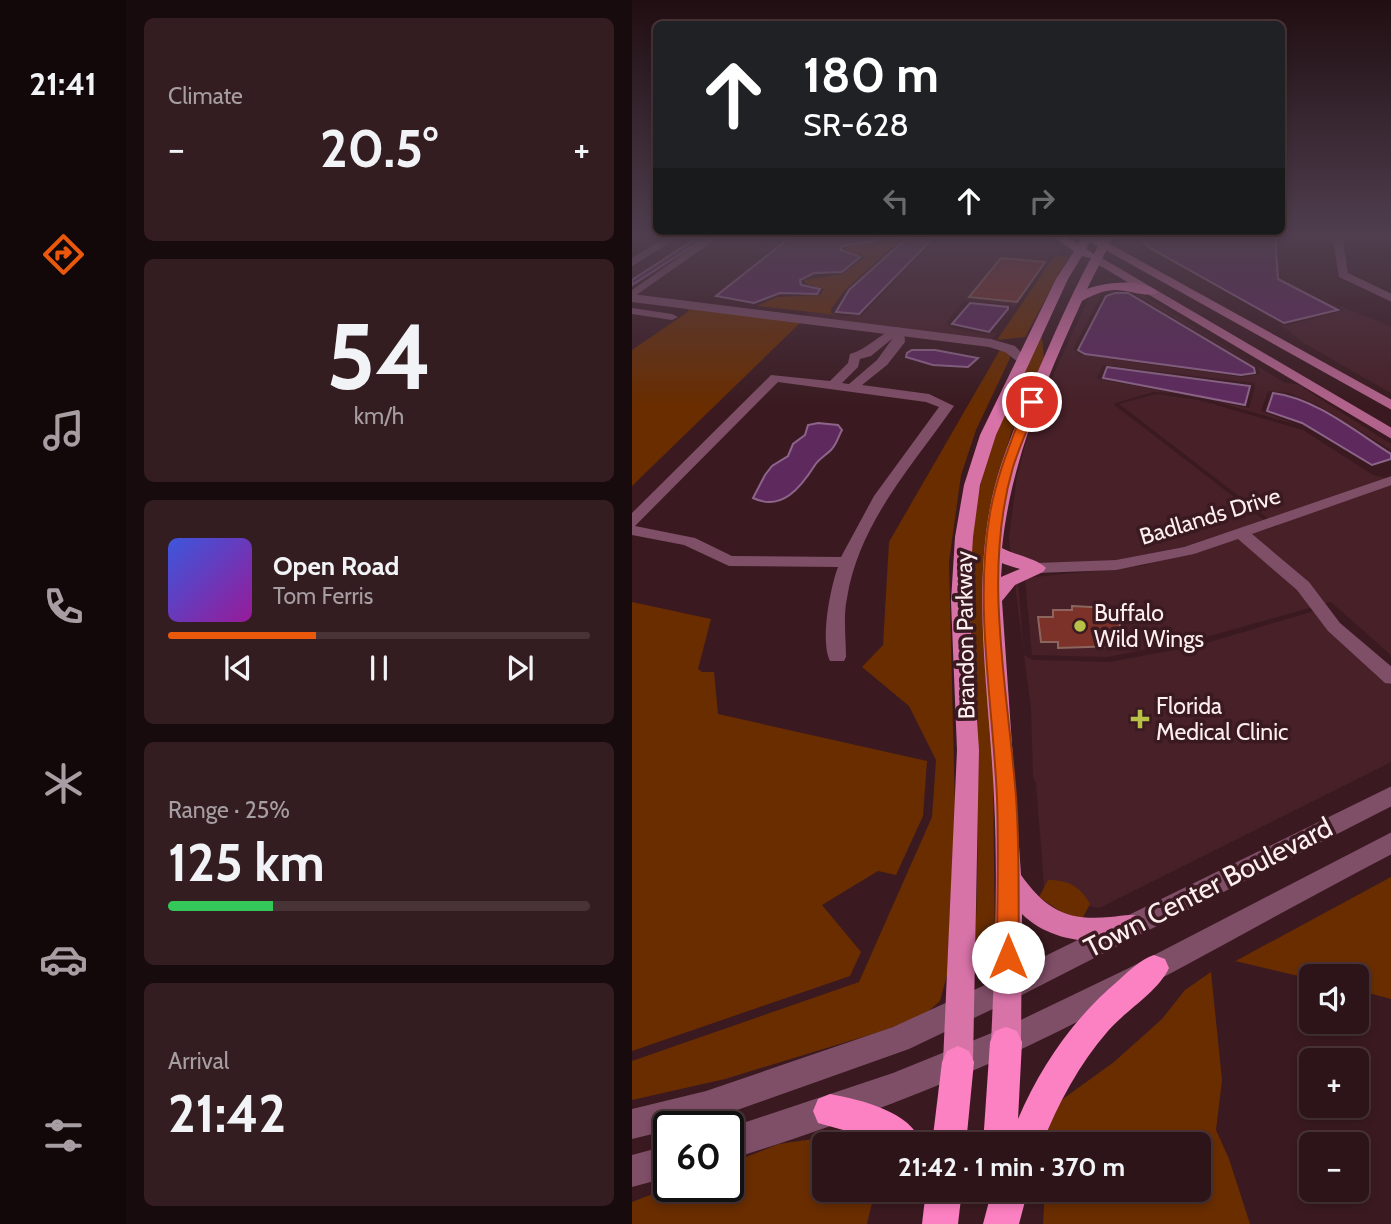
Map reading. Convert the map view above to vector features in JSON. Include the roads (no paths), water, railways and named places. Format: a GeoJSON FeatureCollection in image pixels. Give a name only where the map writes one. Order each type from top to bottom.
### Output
{"type":"FeatureCollection","features":[{"type":"Feature","properties":{"kind":"highway"},"geometry":{"type":"LineString","coordinates":[[1030,1132],[1044,1100],[1075,1049],[1110,1006],[1155,968]]}},
{"type":"Feature","properties":{"kind":"highway"},"geometry":{"type":"LineString","coordinates":[[1001,1132],[1006,1042]]}},
{"type":"Feature","properties":{"kind":"highway"},"geometry":{"type":"LineString","coordinates":[[950,1132],[958,1062]]}},
{"type":"Feature","properties":{"kind":"highway"},"geometry":{"type":"LineString","coordinates":[[830,1111],[857,1116],[883,1126],[890,1132]]}},
{"type":"Feature","properties":{"kind":"highway"},"geometry":{"type":"LineString","coordinates":[[998,1202],[999,1224]]}},
{"type":"Feature","properties":{"kind":"highway"},"geometry":{"type":"LineString","coordinates":[[999,1224],[1006,1202]]}},
{"type":"Feature","properties":{"kind":"main road","name":"Brandon Parkway"},"geometry":{"type":"LineString","coordinates":[[958,1062],[962,1010],[968,750],[960,601],[964,537],[972,485],[981,455],[1022,360],[1057,292]]}},
{"type":"Feature","properties":{"kind":"main road"},"geometry":{"type":"LineString","coordinates":[[1076,299],[1079,292]]}},
{"type":"Feature","properties":{"kind":"main road"},"geometry":{"type":"LineString","coordinates":[[1076,299],[1088,292]]}},
{"type":"Feature","properties":{"kind":"main road"},"geometry":{"type":"LineString","coordinates":[[1152,292],[1391,435]]}},
{"type":"Feature","properties":{"kind":"main road"},"geometry":{"type":"LineString","coordinates":[[1195,292],[1391,406]]}},
{"type":"Feature","properties":{"kind":"main road","name":"Brandon Parkway"},"geometry":{"type":"LineString","coordinates":[[1006,1042],[1006,799],[991,601],[992,549],[1001,491],[1014,444],[1076,299]]}},
{"type":"Feature","properties":{"kind":"main road"},"geometry":{"type":"LineString","coordinates":[[992,549],[1010,560],[1037,568]]}},
{"type":"Feature","properties":{"kind":"main road"},"geometry":{"type":"LineString","coordinates":[[991,601],[1008,581],[1037,568]]}},
{"type":"Feature","properties":{"kind":"main road"},"geometry":{"type":"LineString","coordinates":[[1008,878],[1032,910],[1065,928],[1106,930],[1133,925]]}},
{"type":"Feature","properties":{"kind":"street"},"geometry":{"type":"LineString","coordinates":[[632,296],[991,343],[1010,349],[1022,360]]}},
{"type":"Feature","properties":{"kind":"street"},"geometry":{"type":"LineString","coordinates":[[632,311],[672,317]]}},
{"type":"Feature","properties":{"kind":"street"},"geometry":{"type":"LineString","coordinates":[[867,353],[882,339],[898,331]]}},
{"type":"Feature","properties":{"kind":"street"},"geometry":{"type":"LineString","coordinates":[[852,388],[899,342],[898,331]]}},
{"type":"Feature","properties":{"kind":"street"},"geometry":{"type":"LineString","coordinates":[[991,343],[1034,337]]}},
{"type":"Feature","properties":{"kind":"street"},"geometry":{"type":"LineString","coordinates":[[832,386],[854,364],[854,357],[867,353],[878,354],[879,362]]}},
{"type":"Feature","properties":{"kind":"street"},"geometry":{"type":"LineString","coordinates":[[854,364],[862,367],[879,362]]}},
{"type":"Feature","properties":{"kind":"street"},"geometry":{"type":"LineString","coordinates":[[632,522],[775,378],[929,398],[947,406],[867,520],[848,562],[838,598],[837,657]]}},
{"type":"Feature","properties":{"kind":"street","name":"Badlands Drive"},"geometry":{"type":"LineString","coordinates":[[1037,568],[1096,567],[1188,551],[1391,480]]}},
{"type":"Feature","properties":{"kind":"street"},"geometry":{"type":"LineString","coordinates":[[632,530],[689,541],[729,561],[848,562]]}},
{"type":"Feature","properties":{"kind":"street"},"geometry":{"type":"LineString","coordinates":[[1241,533],[1303,586],[1334,627],[1391,678]]}},
{"type":"Feature","properties":{"kind":"street","name":"Town Center Boulevard"},"geometry":{"type":"LineString","coordinates":[[632,1124],[706,1106],[899,1039],[1008,988],[1391,795]]}},
{"type":"Feature","properties":{"kind":"street","name":"Town Center Boulevard"},"geometry":{"type":"LineString","coordinates":[[744,1139],[830,1111],[1006,1042],[1155,968],[1391,842]]}},
{"type":"Feature","properties":{"kind":"street"},"geometry":{"type":"LineString","coordinates":[[632,1171],[653,1165]]}},
{"type":"Feature","properties":{"kind":"place","name":"Buffalo Wild Wings"},"geometry":{"type":"Point","coordinates":[1080,626]}},
{"type":"Feature","properties":{"kind":"place","name":"Florida Medical Clinic"},"geometry":{"type":"Point","coordinates":[1140,719]}}]}
